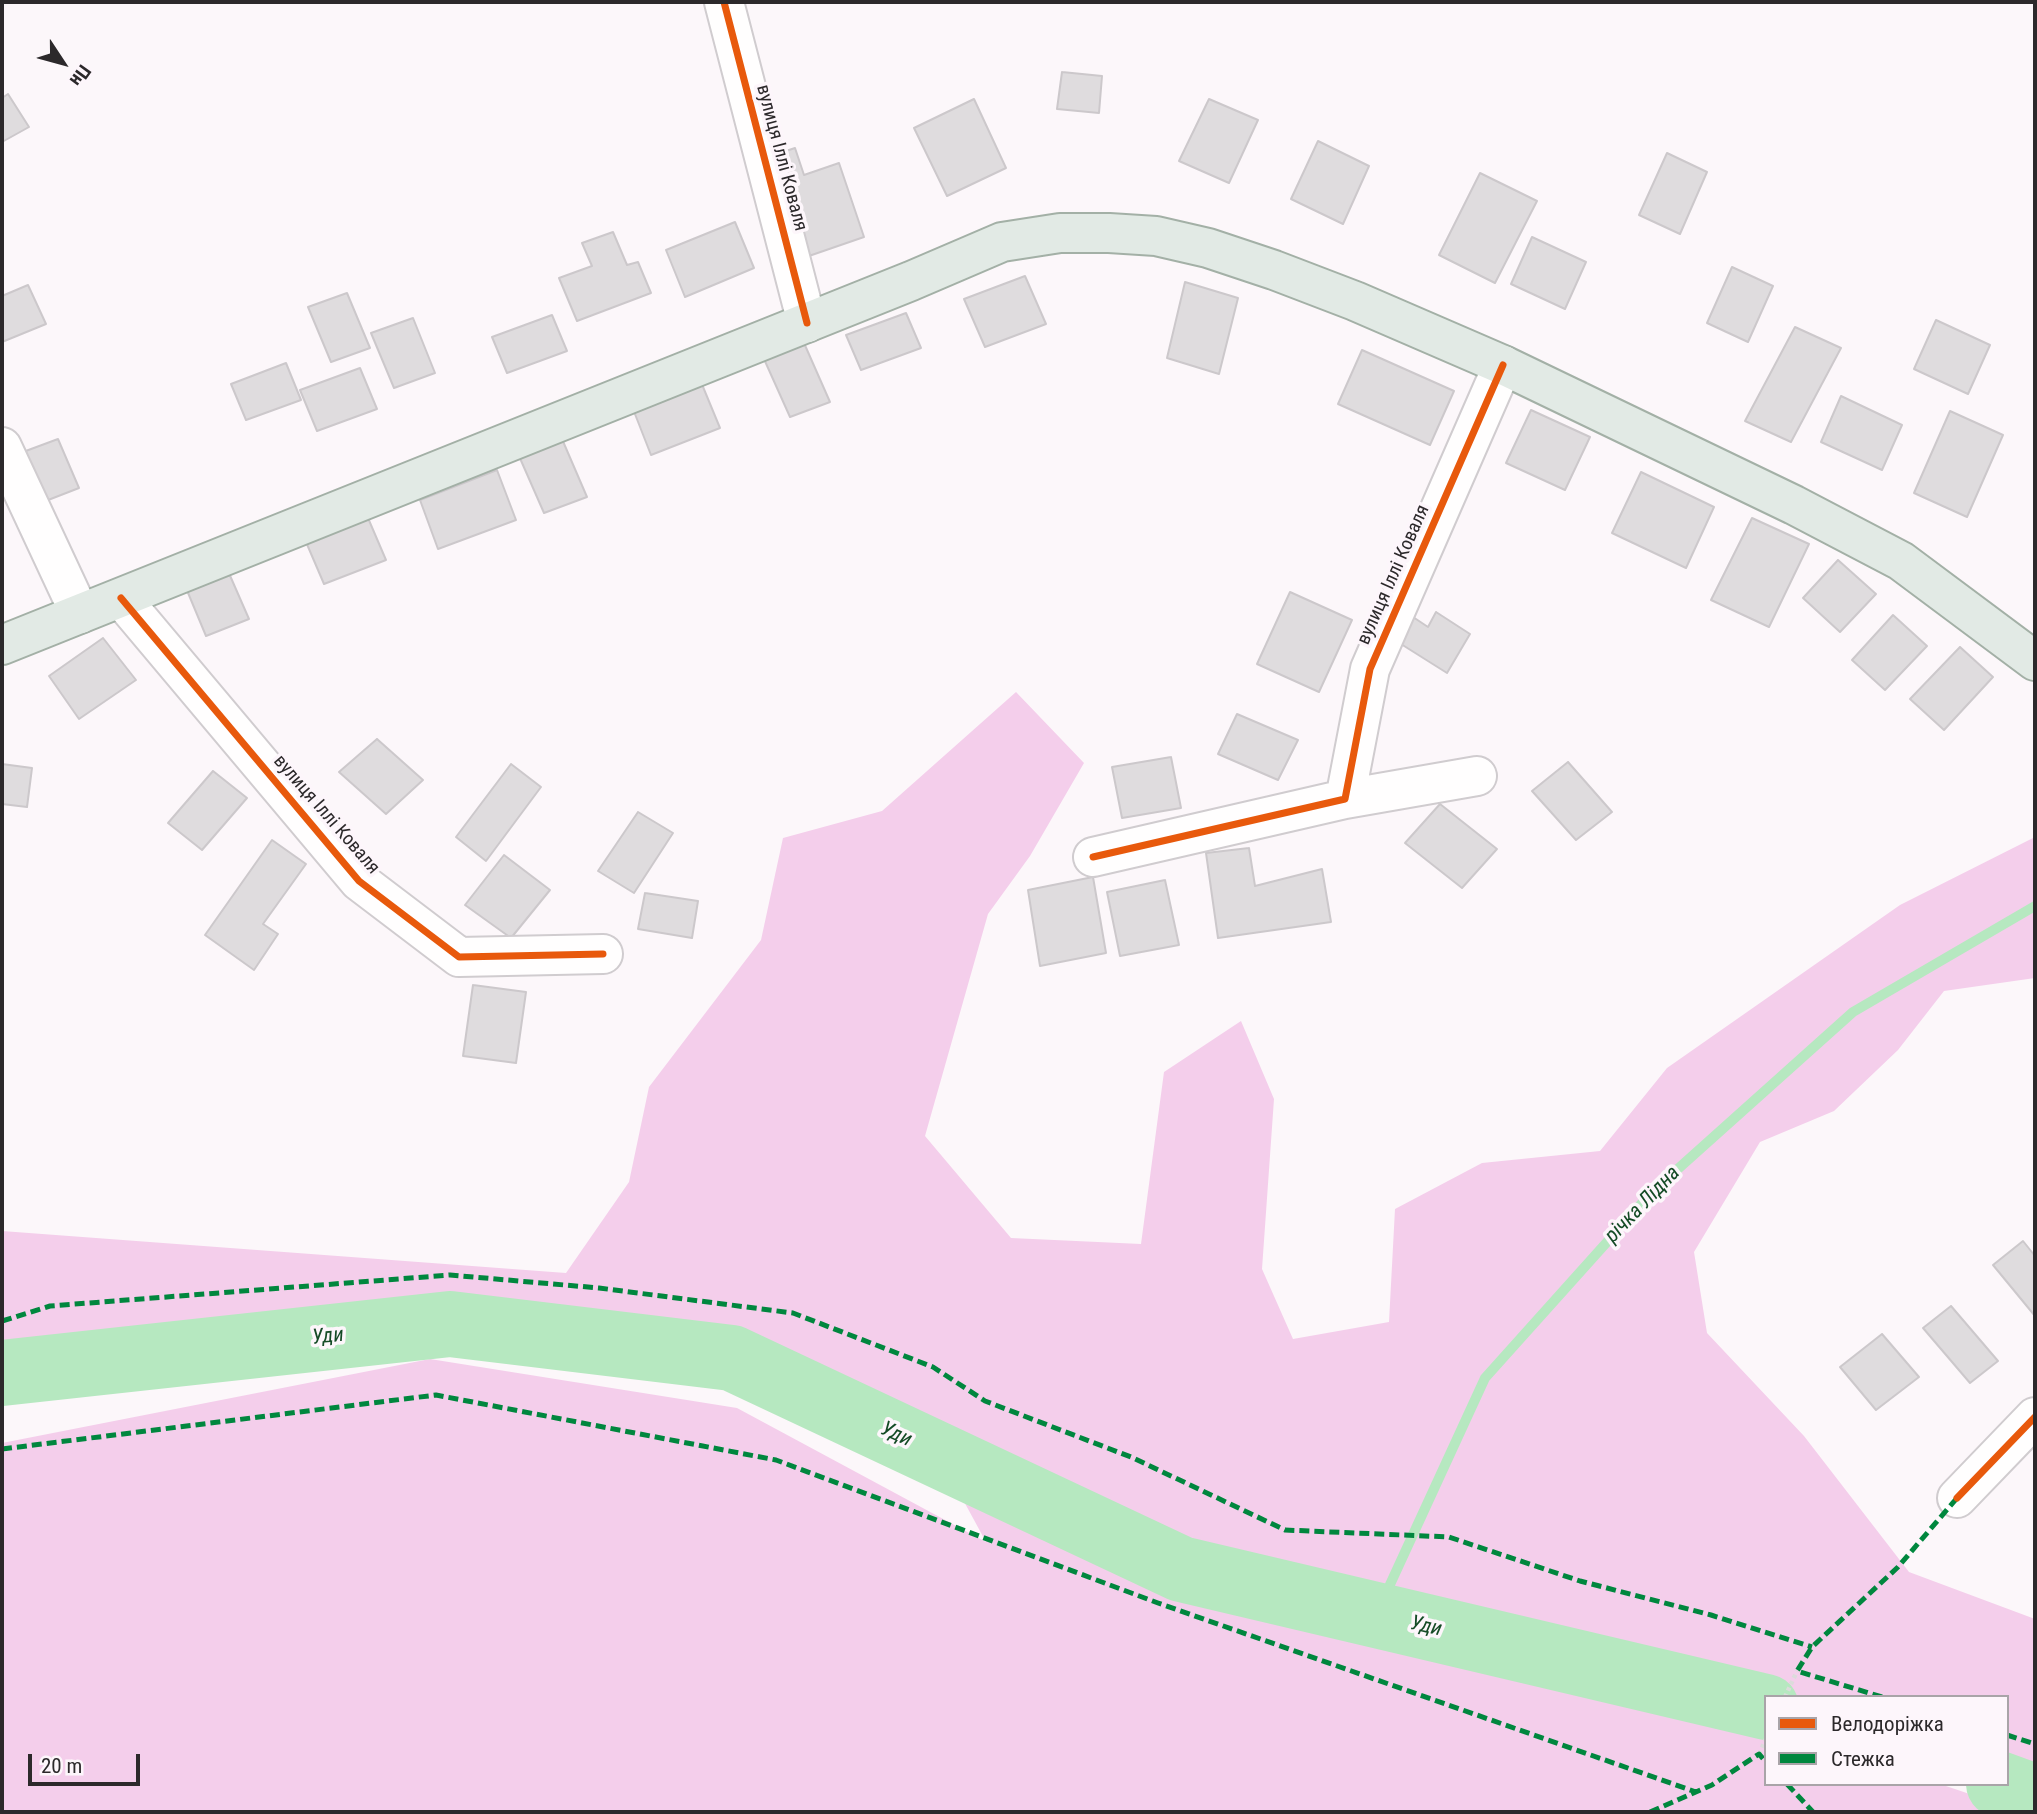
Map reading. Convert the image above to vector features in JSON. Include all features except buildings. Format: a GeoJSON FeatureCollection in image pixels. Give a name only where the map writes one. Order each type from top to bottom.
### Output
{"type":"FeatureCollection","features":[{"type":"Feature","properties":{"kind":"main road"},"geometry":{"type":"LineString","coordinates":[[2,645],[807,323],[1002,242],[1060,233],[1121,233],[1156,236],[1208,248],[1275,270],[1503,365],[1794,505],[1901,561],[2035,662]]}},
{"type":"Feature","properties":{"kind":"street","name":"вулиця Іллі Коваля"},"geometry":{"type":"LineString","coordinates":[[724,2],[807,323]]}},
{"type":"Feature","properties":{"kind":"street","name":"вулиця Іллі Коваля"},"geometry":{"type":"LineString","coordinates":[[1345,799],[1370,669],[1503,365]]}},
{"type":"Feature","properties":{"kind":"street"},"geometry":{"type":"LineString","coordinates":[[2,447],[80,614]]}},
{"type":"Feature","properties":{"kind":"street","name":"вулиця Іллі Коваля"},"geometry":{"type":"LineString","coordinates":[[121,598],[359,881],[458,957],[603,954]]}},
{"type":"Feature","properties":{"kind":"street"},"geometry":{"type":"LineString","coordinates":[[1093,857],[1345,799],[1477,776]]}},
{"type":"Feature","properties":{"kind":"street"},"geometry":{"type":"LineString","coordinates":[[1956,1498],[2035,1417]]}},
{"type":"Feature","properties":{"kind":"path"},"geometry":{"type":"LineString","coordinates":[[1786,1695],[1797,1671]]}},
{"type":"Feature","properties":{"kind":"path"},"geometry":{"type":"LineString","coordinates":[[1759,1754],[1764,1744]]}},
{"type":"Feature","properties":{"kind":"shaded area"},"geometry":{"type":"Polygon","coordinates":[[[1016,692],[1084,763],[1030,856],[988,914],[925,1136],[1011,1238],[1141,1244],[1164,1072],[1241,1021],[1274,1099],[1262,1269],[1293,1339],[1389,1322],[1395,1209],[1482,1163],[1600,1151],[1667,1068],[1900,905],[2035,837],[2035,978],[1944,991],[1898,1050],[1834,1111],[1760,1142],[1694,1252],[1707,1333],[1804,1436],[1909,1572],[2035,1619],[2035,1783],[2009,1775],[2009,1695],[1764,1695],[1764,1698],[1688,1675],[1183,1551],[752,1335],[384,1300],[16,1347],[2,1352],[2,1231],[566,1273],[629,1182],[649,1087],[761,940],[783,838],[882,811],[1016,692]]]}},
{"type":"Feature","properties":{"kind":"shaded area"},"geometry":{"type":"Polygon","coordinates":[[[430,1359],[737,1408],[986,1542],[949,1474],[1190,1585],[1764,1725],[1764,1786],[1946,1786],[2023,1812],[2,1812],[2,1443],[430,1359]]]}},
{"type":"Feature","properties":{"kind":"waterway","name":"річка Лідна"},"geometry":{"type":"LineString","coordinates":[[1376,1615],[1485,1378],[1651,1193],[1853,1012],[2035,906]]}},
{"type":"Feature","properties":{"kind":"waterway","name":"Уди"},"geometry":{"type":"LineString","coordinates":[[2,1373],[450,1324],[732,1358],[1181,1569],[1764,1707]]}},
{"type":"Feature","properties":{"kind":"waterway","name":"Уди"},"geometry":{"type":"LineString","coordinates":[[2005,1786],[2035,1797]]}},
{"type":"Feature","properties":{"kind":"marked path"},"geometry":{"type":"LineString","coordinates":[[2,1321],[50,1306],[450,1275],[599,1288],[793,1313],[933,1367],[985,1401],[1131,1457],[1285,1530],[1449,1537],[1580,1581],[1711,1615],[1812,1647]]}},
{"type":"Feature","properties":{"kind":"marked path"},"geometry":{"type":"LineString","coordinates":[[2,1449],[436,1395],[776,1460],[1158,1603],[1696,1792]]}},
{"type":"Feature","properties":{"kind":"marked path"},"geometry":{"type":"LineString","coordinates":[[1875,1695],[1797,1671],[1812,1647],[1898,1567],[1957,1498]]}},
{"type":"Feature","properties":{"kind":"marked path"},"geometry":{"type":"LineString","coordinates":[[2009,1736],[2035,1744]]}},
{"type":"Feature","properties":{"kind":"marked path"},"geometry":{"type":"LineString","coordinates":[[1650,1812],[1712,1785],[1759,1754],[1764,1760]]}},
{"type":"Feature","properties":{"kind":"marked path"},"geometry":{"type":"LineString","coordinates":[[1789,1786],[1813,1812]]}},
{"type":"Feature","properties":{"kind":"cycle path"},"geometry":{"type":"LineString","coordinates":[[724,2],[807,323]]}},
{"type":"Feature","properties":{"kind":"cycle path"},"geometry":{"type":"LineString","coordinates":[[1093,857],[1345,799],[1370,669],[1503,365]]}},
{"type":"Feature","properties":{"kind":"cycle path"},"geometry":{"type":"LineString","coordinates":[[121,598],[359,881],[459,957],[603,954]]}},
{"type":"Feature","properties":{"kind":"cycle path"},"geometry":{"type":"LineString","coordinates":[[1957,1498],[2035,1417]]}}]}
